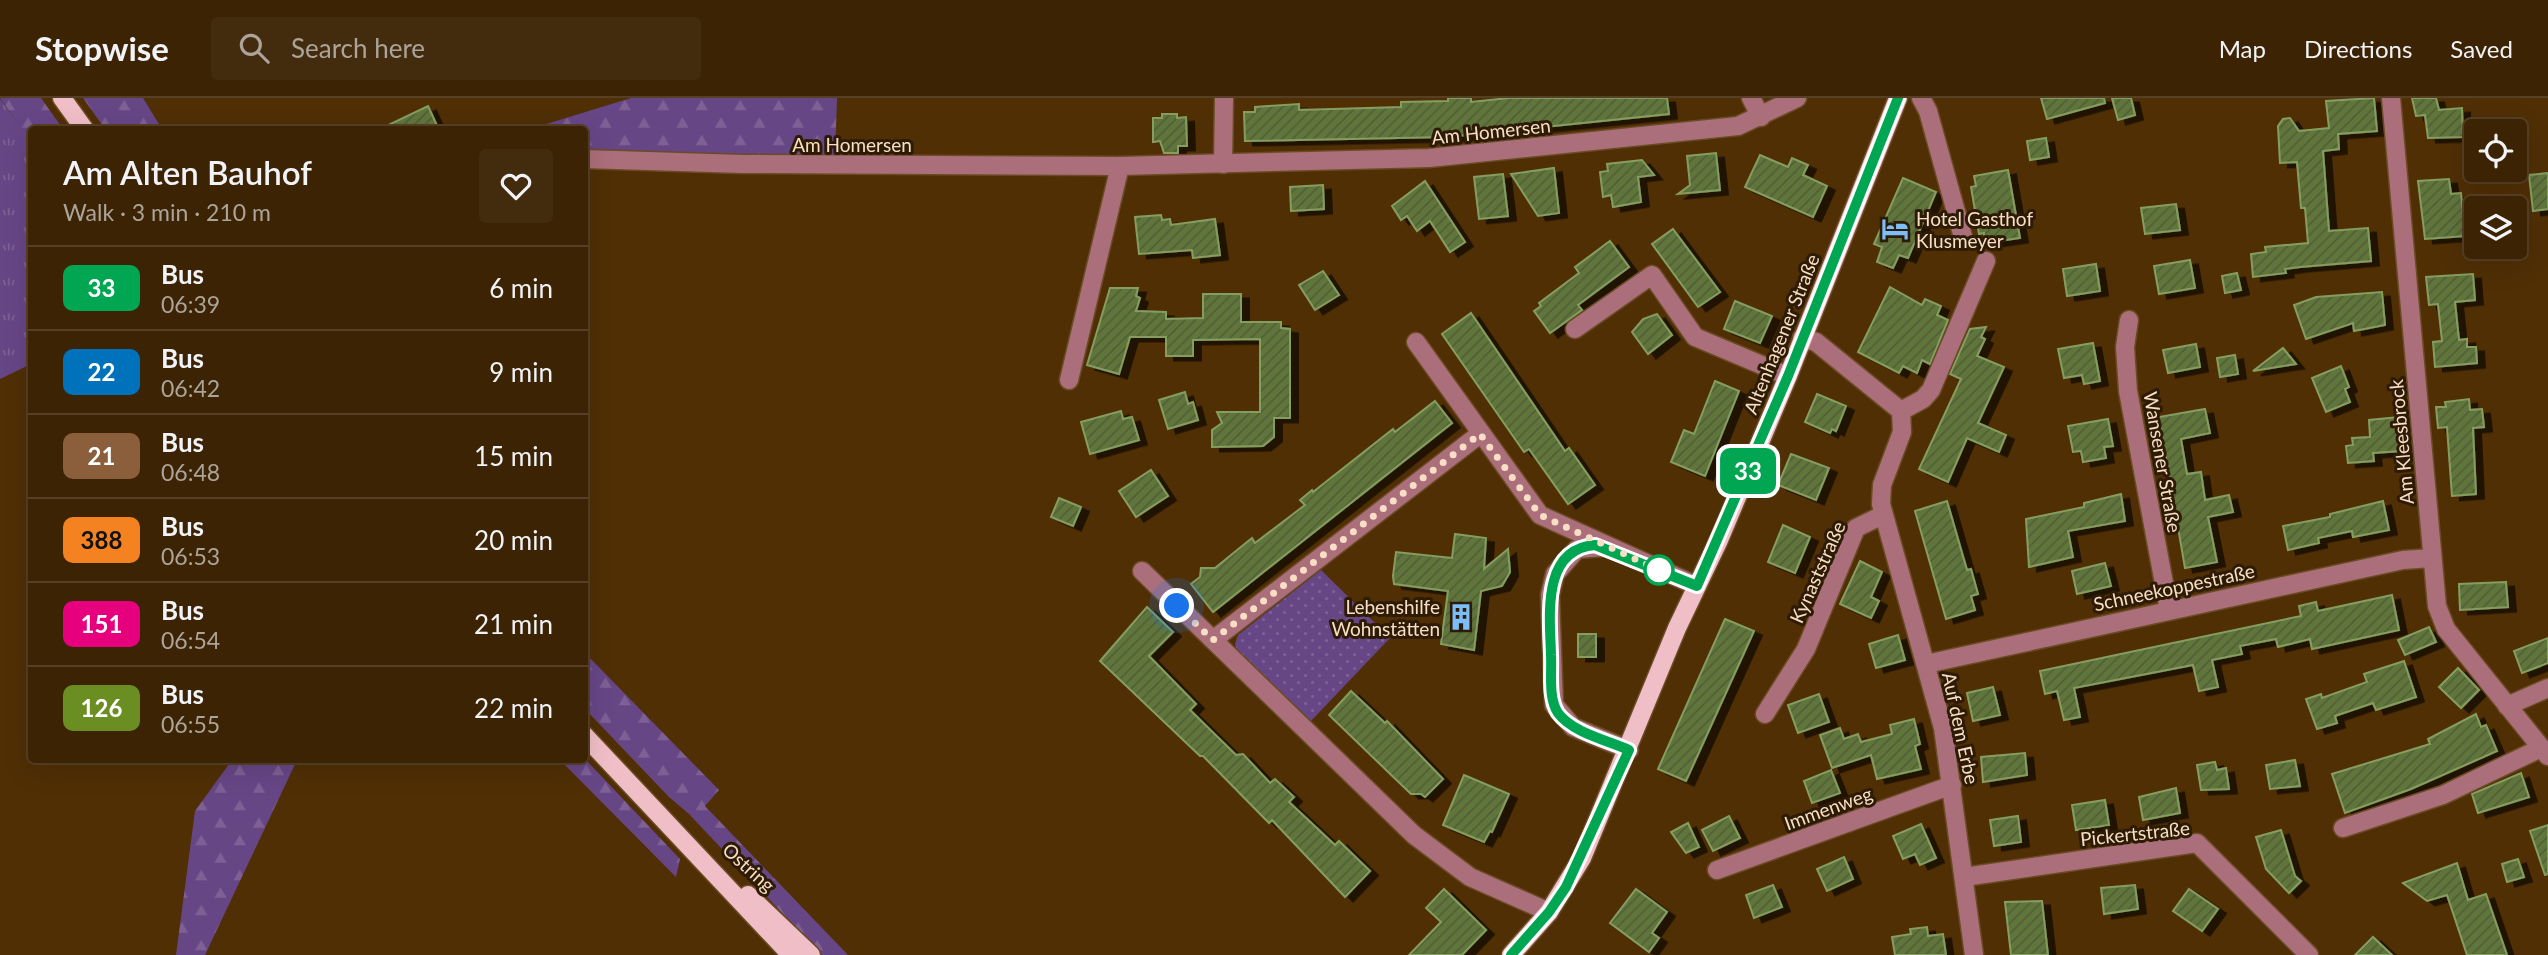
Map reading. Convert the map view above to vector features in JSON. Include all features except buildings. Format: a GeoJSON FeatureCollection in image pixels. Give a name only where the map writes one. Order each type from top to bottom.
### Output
{"type":"FeatureCollection","features":[{"type":"Feature","properties":{"kind":"main road"},"geometry":{"type":"LineString","coordinates":[[62,98],[82,126]]}},
{"type":"Feature","properties":{"kind":"main road","name":"Altenhagener Straße"},"geometry":{"type":"LineString","coordinates":[[1511,955],[1549,912],[1582,858],[1629,750],[1653,685],[1788,376],[1898,98]]}},
{"type":"Feature","properties":{"kind":"main road","name":"Ostring"},"geometry":{"type":"LineString","coordinates":[[588,739],[791,955]]}},
{"type":"Feature","properties":{"kind":"main road","name":"Ostring"},"geometry":{"type":"LineString","coordinates":[[657,812],[811,955]]}},
{"type":"Feature","properties":{"kind":"street"},"geometry":{"type":"LineString","coordinates":[[1223,164],[1224,98]]}},
{"type":"Feature","properties":{"kind":"street"},"geometry":{"type":"LineString","coordinates":[[1751,98],[1761,117]]}},
{"type":"Feature","properties":{"kind":"street","name":"Am Homersen"},"geometry":{"type":"LineString","coordinates":[[588,159],[743,164],[1120,166],[1448,157],[1726,128],[1761,117],[1797,98]]}},
{"type":"Feature","properties":{"kind":"street"},"geometry":{"type":"LineString","coordinates":[[1921,98],[1928,111],[1964,237]]}},
{"type":"Feature","properties":{"kind":"street","name":"Am Kleesbrock"},"geometry":{"type":"LineString","coordinates":[[2343,828],[2443,794],[2545,752],[2446,629],[2437,606],[2391,98]]}},
{"type":"Feature","properties":{"kind":"street"},"geometry":{"type":"LineString","coordinates":[[1069,380],[1120,166]]}},
{"type":"Feature","properties":{"kind":"street"},"geometry":{"type":"LineString","coordinates":[[1901,411],[1923,399],[1931,390],[1986,261]]}},
{"type":"Feature","properties":{"kind":"street"},"geometry":{"type":"LineString","coordinates":[[1575,329],[1652,275],[1695,337],[1788,376]]}},
{"type":"Feature","properties":{"kind":"street","name":"Wansener Straße"},"geometry":{"type":"LineString","coordinates":[[2129,320],[2125,357],[2128,391],[2169,610]]}},
{"type":"Feature","properties":{"kind":"street"},"geometry":{"type":"LineString","coordinates":[[1802,338],[1816,342],[1901,411],[1902,432],[1882,485],[1883,515]]}},
{"type":"Feature","properties":{"kind":"street"},"geometry":{"type":"LineString","coordinates":[[1416,342],[1540,515],[1606,548],[1697,586]]}},
{"type":"Feature","properties":{"kind":"street"},"geometry":{"type":"LineString","coordinates":[[1213,640],[1480,434]]}},
{"type":"Feature","properties":{"kind":"street","name":"Auf dem Erbe"},"geometry":{"type":"LineString","coordinates":[[1883,515],[1943,728],[1974,955]]}},
{"type":"Feature","properties":{"kind":"street","name":"Kynaststraße"},"geometry":{"type":"LineString","coordinates":[[1765,714],[1806,649],[1856,528],[1883,515]]}},
{"type":"Feature","properties":{"kind":"street"},"geometry":{"type":"LineString","coordinates":[[1606,548],[1595,545],[1577,549],[1555,574],[1549,607],[1552,697],[1558,713],[1573,727],[1629,750]]}},
{"type":"Feature","properties":{"kind":"street","name":"Schneekoppestraße"},"geometry":{"type":"LineString","coordinates":[[1926,664],[2403,560],[2432,558]]}},
{"type":"Feature","properties":{"kind":"street"},"geometry":{"type":"LineString","coordinates":[[1142,570],[1437,854],[1470,877],[1549,912]]}},
{"type":"Feature","properties":{"kind":"street"},"geometry":{"type":"LineString","coordinates":[[2507,706],[2548,688]]}},
{"type":"Feature","properties":{"kind":"street","name":"Immenweg"},"geometry":{"type":"LineString","coordinates":[[1717,870],[1952,785]]}},
{"type":"Feature","properties":{"kind":"street","name":"Pickertstraße"},"geometry":{"type":"LineString","coordinates":[[1964,877],[2197,843],[2309,955]]}},
{"type":"Feature","properties":{"kind":"green space"},"geometry":{"type":"Polygon","coordinates":[[[0,98],[41,98],[61,126],[28,126],[28,137],[0,98]]]}},
{"type":"Feature","properties":{"kind":"green space"},"geometry":{"type":"Polygon","coordinates":[[[83,98],[143,98],[160,126],[103,126],[83,98]]]}},
{"type":"Feature","properties":{"kind":"green space"},"geometry":{"type":"Polygon","coordinates":[[[631,98],[837,98],[835,159],[588,154],[588,126],[540,126],[631,98]]]}},
{"type":"Feature","properties":{"kind":"green space"},"geometry":{"type":"Polygon","coordinates":[[[0,99],[28,136],[28,365],[0,379],[0,99]]]}},
{"type":"Feature","properties":{"kind":"green space"},"geometry":{"type":"Polygon","coordinates":[[[1321,570],[1390,638],[1310,722],[1238,653],[1235,644],[1238,635],[1321,570]]]}},
{"type":"Feature","properties":{"kind":"green space"},"geometry":{"type":"Polygon","coordinates":[[[588,656],[719,790],[705,806],[848,955],[822,955],[689,814],[669,797],[588,712],[588,656]]]}},
{"type":"Feature","properties":{"kind":"green space"},"geometry":{"type":"Polygon","coordinates":[[[588,762],[680,859],[676,877],[563,763],[588,762]]]}},
{"type":"Feature","properties":{"kind":"green space"},"geometry":{"type":"Polygon","coordinates":[[[230,763],[296,763],[205,955],[176,955],[195,811],[230,763]]]}},
{"type":"Feature","properties":{"kind":"bus line","name":"33"},"geometry":{"type":"LineString","coordinates":[[1511,955],[1549,912],[1566,887],[1582,858],[1629,750],[1573,727],[1564,720],[1554,705],[1549,607],[1555,574],[1568,556],[1577,549],[1595,545],[1697,586],[1788,376],[1898,98]]}},
{"type":"Feature","properties":{"kind":"place","name":"Hotel Gasthof Klusmeyer"},"geometry":{"type":"Point","coordinates":[1895,229]}},
{"type":"Feature","properties":{"kind":"place","name":"Lebenshilfe Wohnstätten"},"geometry":{"type":"Point","coordinates":[1461,617]}},
{"type":"Feature","properties":{"kind":"route"},"geometry":{"type":"LineString","coordinates":[[1177,606],[1213,640],[1480,434],[1540,515],[1606,548],[1659,570]]}}]}
